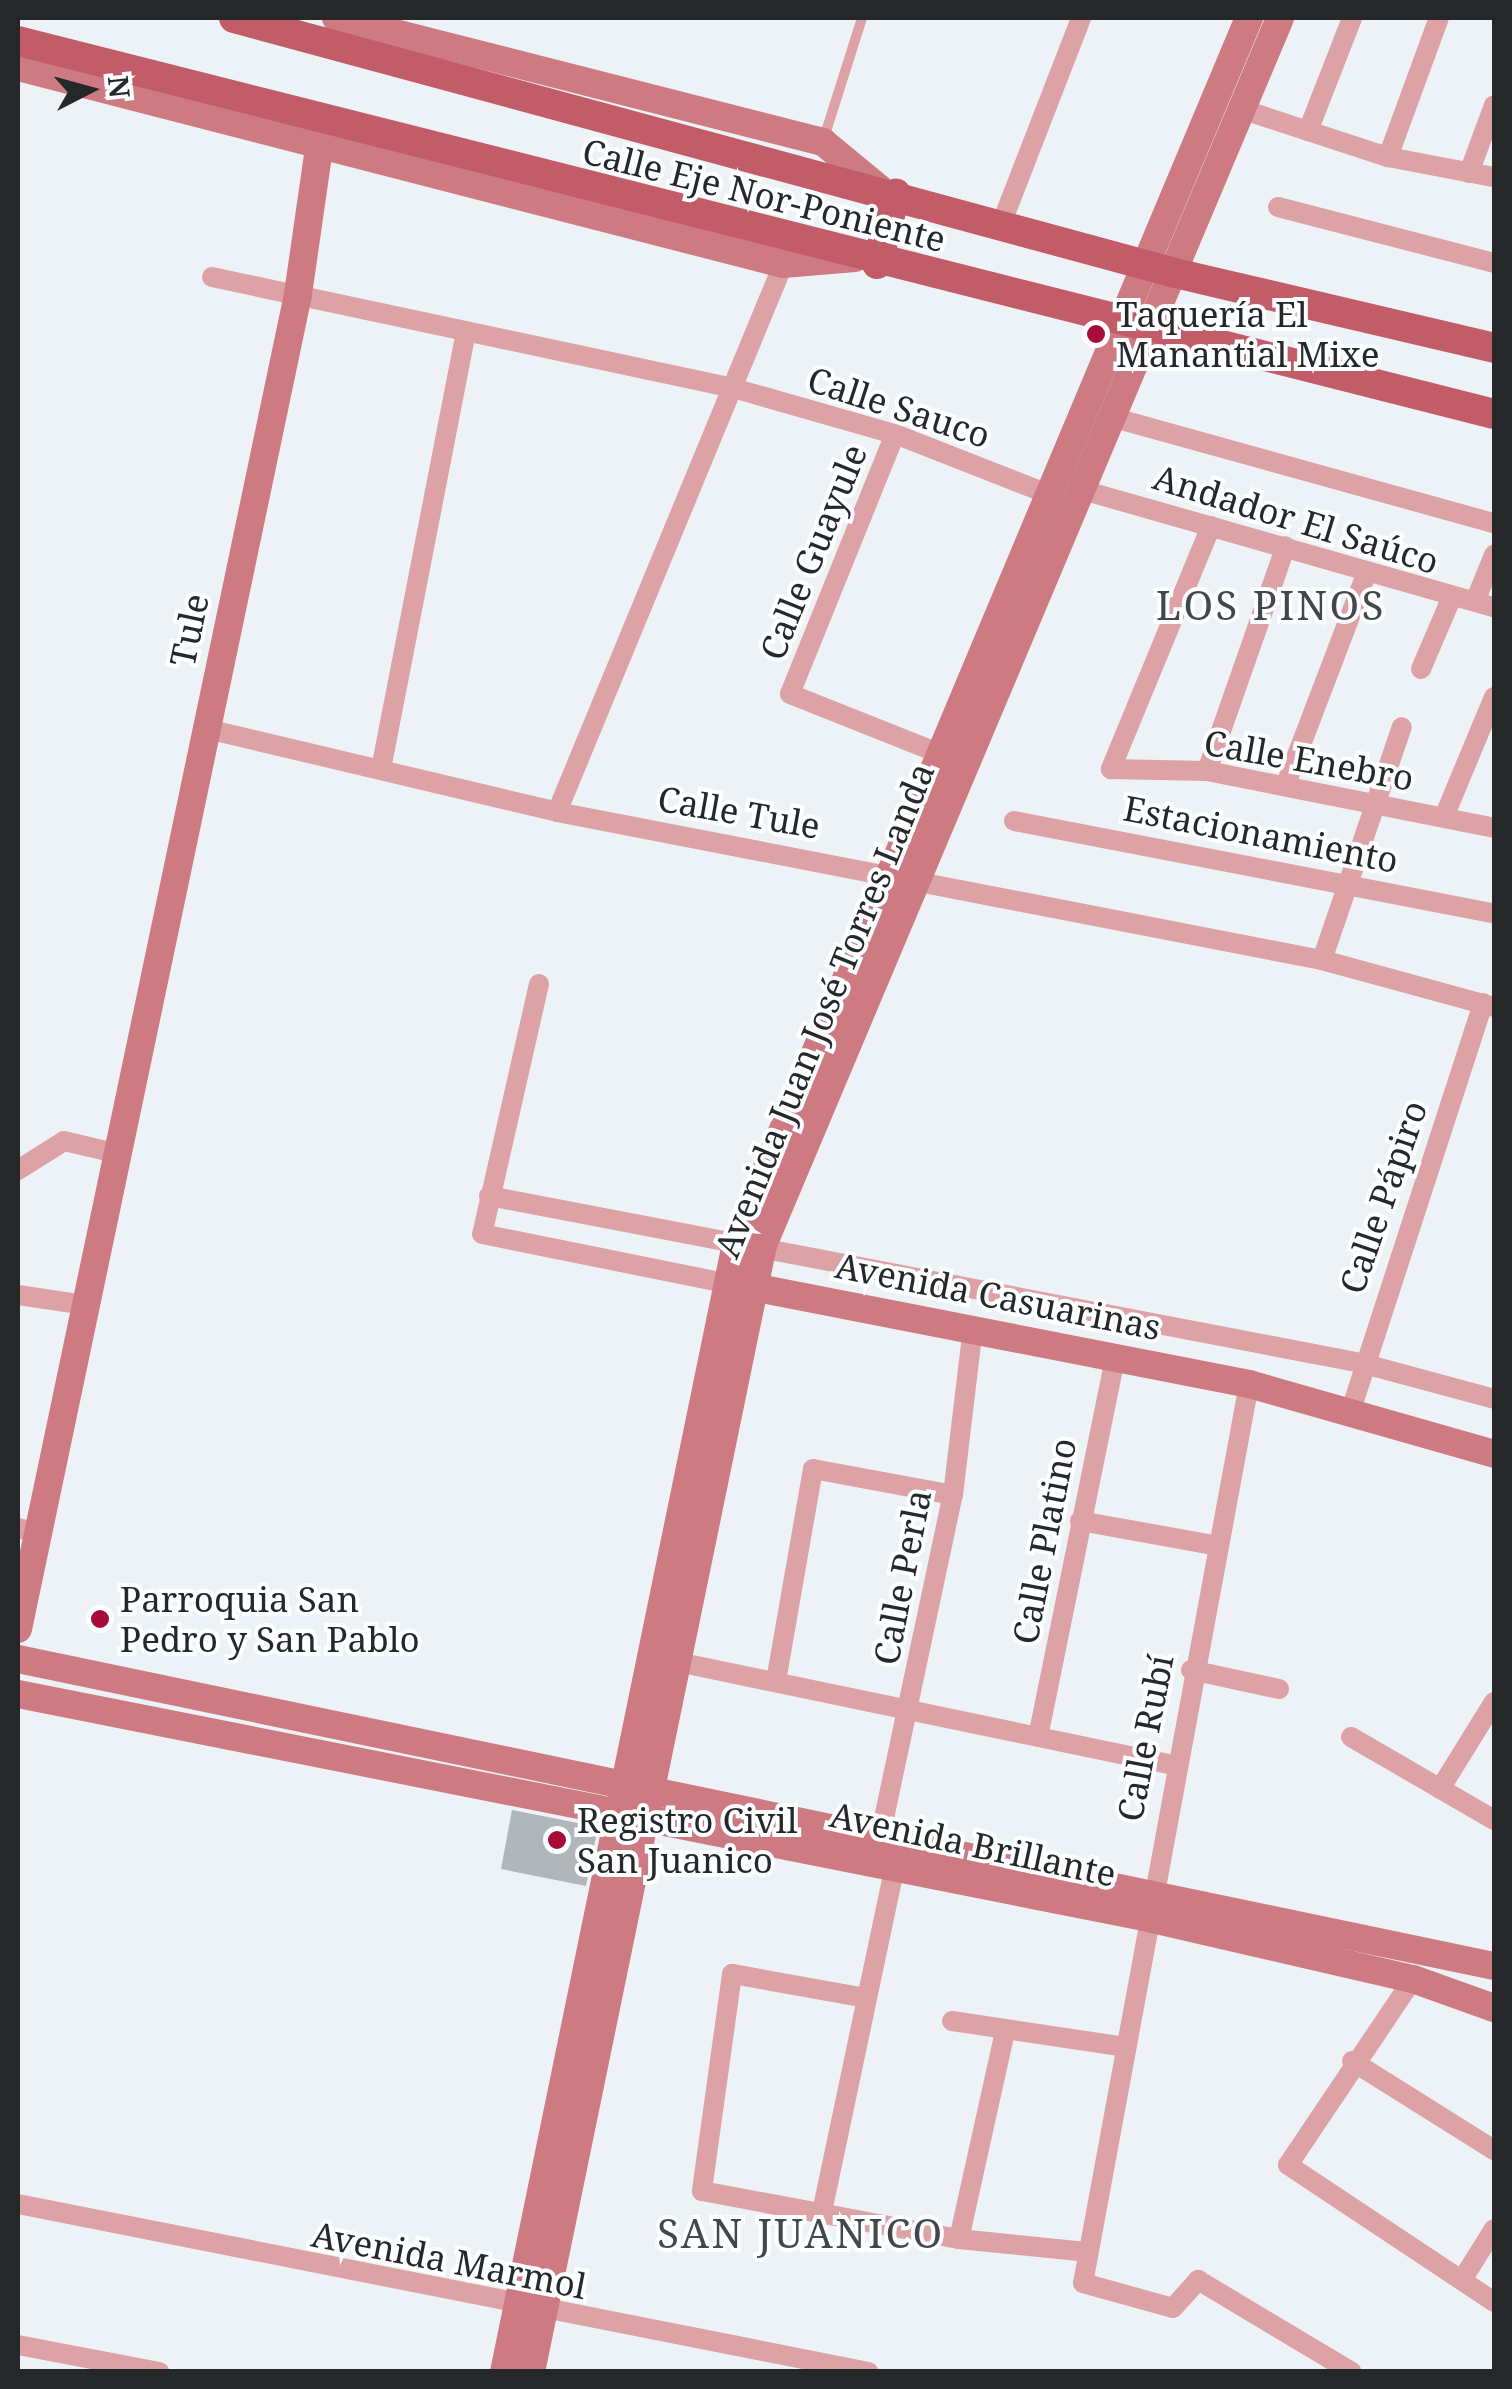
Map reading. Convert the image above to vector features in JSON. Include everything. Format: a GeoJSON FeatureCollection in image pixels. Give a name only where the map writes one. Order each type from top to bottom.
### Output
{"type":"FeatureCollection","features":[{"type":"Feature","properties":{"kind":"main road","name":"Calle Eje Nor-Poniente"},"geometry":{"type":"LineString","coordinates":[[234,18],[888,191],[1175,273],[1494,348]]}},
{"type":"Feature","properties":{"kind":"main road"},"geometry":{"type":"LineString","coordinates":[[336,18],[822,142],[888,191],[866,261]]}},
{"type":"Feature","properties":{"kind":"main road","name":"Avenida Juan José Torres Landa"},"geometry":{"type":"LineString","coordinates":[[901,874],[938,754],[1044,492],[1249,18]]}},
{"type":"Feature","properties":{"kind":"main road","name":"Avenida Juan José Torres Landa"},"geometry":{"type":"LineString","coordinates":[[531,2372],[531,2311],[634,1798],[726,1283],[750,1242],[901,874],[1150,331],[1280,18]]}},
{"type":"Feature","properties":{"kind":"main road","name":"Calle Eje Nor-Poniente"},"geometry":{"type":"LineString","coordinates":[[18,41],[323,134],[787,253],[866,261],[1494,414]]}},
{"type":"Feature","properties":{"kind":"main road"},"geometry":{"type":"LineString","coordinates":[[18,66],[323,134]]}},
{"type":"Feature","properties":{"kind":"main road","name":"Tule"},"geometry":{"type":"LineString","coordinates":[[18,1628],[28,1531],[86,1306],[114,1153],[298,294],[323,134]]}},
{"type":"Feature","properties":{"kind":"main road","name":"Avenida Juan José Torres Landa"},"geometry":{"type":"LineString","coordinates":[[634,1798],[673,1660],[755,1286],[750,1242]]}},
{"type":"Feature","properties":{"kind":"main road","name":"Avenida Casuarinas"},"geometry":{"type":"LineString","coordinates":[[726,1283],[973,1326],[1248,1384],[1494,1454]]}},
{"type":"Feature","properties":{"kind":"main road","name":"Avenida Brillante"},"geometry":{"type":"LineString","coordinates":[[18,1659],[634,1798],[895,1866],[1492,1958]]}},
{"type":"Feature","properties":{"kind":"main road","name":"Avenida Brillante"},"geometry":{"type":"LineString","coordinates":[[18,1694],[880,1838],[1147,1904],[1413,1979],[1494,2008]]}},
{"type":"Feature","properties":{"kind":"main road","name":"Avenida Juan José Torres Landa"},"geometry":{"type":"LineString","coordinates":[[504,2372],[531,2311]]}},
{"type":"Feature","properties":{"kind":"street"},"geometry":{"type":"LineString","coordinates":[[1002,222],[1081,18]]}},
{"type":"Feature","properties":{"kind":"street"},"geometry":{"type":"LineString","coordinates":[[1308,131],[1352,18]]}},
{"type":"Feature","properties":{"kind":"street"},"geometry":{"type":"LineString","coordinates":[[1388,157],[1439,18]]}},
{"type":"Feature","properties":{"kind":"street"},"geometry":{"type":"LineString","coordinates":[[1469,173],[1494,105]]}},
{"type":"Feature","properties":{"kind":"street"},"geometry":{"type":"LineString","coordinates":[[1241,109],[1388,157],[1494,177]]}},
{"type":"Feature","properties":{"kind":"street"},"geometry":{"type":"LineString","coordinates":[[1278,207],[1494,264]]}},
{"type":"Feature","properties":{"kind":"street"},"geometry":{"type":"LineString","coordinates":[[557,812],[787,253]]}},
{"type":"Feature","properties":{"kind":"street","name":"Calle Sauco"},"geometry":{"type":"LineString","coordinates":[[212,277],[733,388],[896,434],[1044,492]]}},
{"type":"Feature","properties":{"kind":"street"},"geometry":{"type":"LineString","coordinates":[[381,770],[466,331]]}},
{"type":"Feature","properties":{"kind":"street"},"geometry":{"type":"LineString","coordinates":[[1111,417],[1494,524]]}},
{"type":"Feature","properties":{"kind":"street","name":"Calle Guayule"},"geometry":{"type":"LineString","coordinates":[[896,434],[790,694],[938,754]]}},
{"type":"Feature","properties":{"kind":"street","name":"Andador El Saúco"},"geometry":{"type":"LineString","coordinates":[[1079,489],[1286,546],[1452,600],[1485,603]]}},
{"type":"Feature","properties":{"kind":"street","name":"Calle Enebro"},"geometry":{"type":"LineString","coordinates":[[1211,526],[1111,769],[1207,771],[1494,828]]}},
{"type":"Feature","properties":{"kind":"street"},"geometry":{"type":"LineString","coordinates":[[1207,771],[1286,546]]}},
{"type":"Feature","properties":{"kind":"street"},"geometry":{"type":"LineString","coordinates":[[1485,603],[1494,555]]}},
{"type":"Feature","properties":{"kind":"street"},"geometry":{"type":"LineString","coordinates":[[1286,784],[1367,572]]}},
{"type":"Feature","properties":{"kind":"street"},"geometry":{"type":"LineString","coordinates":[[1421,669],[1452,600]]}},
{"type":"Feature","properties":{"kind":"street"},"geometry":{"type":"LineString","coordinates":[[1444,817],[1494,697]]}},
{"type":"Feature","properties":{"kind":"street","name":"Calle Tule"},"geometry":{"type":"LineString","coordinates":[[207,728],[557,812],[901,874],[1322,960],[1488,1005]]}},
{"type":"Feature","properties":{"kind":"street"},"geometry":{"type":"LineString","coordinates":[[1322,960],[1351,883],[1370,803],[1402,728]]}},
{"type":"Feature","properties":{"kind":"street","name":"Estacionamiento"},"geometry":{"type":"LineString","coordinates":[[1014,821],[1494,912]]}},
{"type":"Feature","properties":{"kind":"street"},"geometry":{"type":"LineString","coordinates":[[489,1196],[539,984]]}},
{"type":"Feature","properties":{"kind":"street","name":"Calle Pápiro"},"geometry":{"type":"LineString","coordinates":[[1350,1413],[1361,1363],[1488,1005]]}},
{"type":"Feature","properties":{"kind":"street"},"geometry":{"type":"LineString","coordinates":[[18,1170],[64,1141],[114,1153]]}},
{"type":"Feature","properties":{"kind":"street","name":"Avenida Casuarinas"},"geometry":{"type":"LineString","coordinates":[[726,1283],[482,1234],[489,1196],[750,1242],[1361,1363],[1494,1399]]}},
{"type":"Feature","properties":{"kind":"street"},"geometry":{"type":"LineString","coordinates":[[18,1295],[86,1306]]}},
{"type":"Feature","properties":{"kind":"street","name":"Calle Perla"},"geometry":{"type":"LineString","coordinates":[[880,1838],[953,1495],[973,1326]]}},
{"type":"Feature","properties":{"kind":"street","name":"Calle Platino"},"geometry":{"type":"LineString","coordinates":[[1038,1737],[1115,1359]]}},
{"type":"Feature","properties":{"kind":"street","name":"Calle Rubí"},"geometry":{"type":"LineString","coordinates":[[1248,1384],[1147,1904],[1083,2283],[1174,2308],[1198,2280],[1352,2372]]}},
{"type":"Feature","properties":{"kind":"street"},"geometry":{"type":"LineString","coordinates":[[776,1681],[813,1469],[953,1495]]}},
{"type":"Feature","properties":{"kind":"street"},"geometry":{"type":"LineString","coordinates":[[1080,1521],[1214,1545]]}},
{"type":"Feature","properties":{"kind":"street"},"geometry":{"type":"LineString","coordinates":[[673,1660],[1173,1765]]}},
{"type":"Feature","properties":{"kind":"street"},"geometry":{"type":"LineString","coordinates":[[1191,1670],[1279,1690]]}},
{"type":"Feature","properties":{"kind":"street"},"geometry":{"type":"LineString","coordinates":[[1440,1789],[1494,1702]]}},
{"type":"Feature","properties":{"kind":"street"},"geometry":{"type":"LineString","coordinates":[[1350,1737],[1494,1820]]}},
{"type":"Feature","properties":{"kind":"street"},"geometry":{"type":"LineString","coordinates":[[822,2212],[895,1866]]}},
{"type":"Feature","properties":{"kind":"street"},"geometry":{"type":"LineString","coordinates":[[866,1998],[732,1974],[702,2192],[959,2240],[1088,2252]]}},
{"type":"Feature","properties":{"kind":"street"},"geometry":{"type":"LineString","coordinates":[[1413,1979],[1352,2061],[1288,2166],[1494,2302]]}},
{"type":"Feature","properties":{"kind":"street"},"geometry":{"type":"LineString","coordinates":[[952,2021],[1005,2032],[1125,2047]]}},
{"type":"Feature","properties":{"kind":"street"},"geometry":{"type":"LineString","coordinates":[[959,2240],[1005,2032]]}},
{"type":"Feature","properties":{"kind":"street"},"geometry":{"type":"LineString","coordinates":[[1352,2061],[1494,2150]]}},
{"type":"Feature","properties":{"kind":"street","name":"Avenida Marmol"},"geometry":{"type":"LineString","coordinates":[[18,2204],[531,2311],[869,2372]]}},
{"type":"Feature","properties":{"kind":"street"},"geometry":{"type":"LineString","coordinates":[[1462,2280],[1494,2229]]}},
{"type":"Feature","properties":{"kind":"street"},"geometry":{"type":"LineString","coordinates":[[18,2345],[159,2372]]}},
{"type":"Feature","properties":{"kind":"lane"},"geometry":{"type":"LineString","coordinates":[[822,142],[862,18]]}},
{"type":"Feature","properties":{"kind":"building","name":"Registro Civil San Juanico"},"geometry":{"type":"Polygon","coordinates":[[[512,1810],[598,1827],[586,1886],[501,1869],[512,1810]]]}},
{"type":"Feature","properties":{"kind":"place","name":"Taquería El Manantial Mixe"},"geometry":{"type":"Point","coordinates":[1096,334]}},
{"type":"Feature","properties":{"kind":"place","name":"Parroquia San Pedro y San Pablo"},"geometry":{"type":"Point","coordinates":[100,1619]}},
{"type":"Feature","properties":{"kind":"place","name":"Registro Civil San Juanico"},"geometry":{"type":"Point","coordinates":[557,1840]}},
{"type":"Feature","properties":{"kind":"district","name":"LOS PINOS"},"geometry":{"type":"Point","coordinates":[1271,605]}},
{"type":"Feature","properties":{"kind":"district","name":"SAN JUANICO"},"geometry":{"type":"Point","coordinates":[801,2233]}}]}
